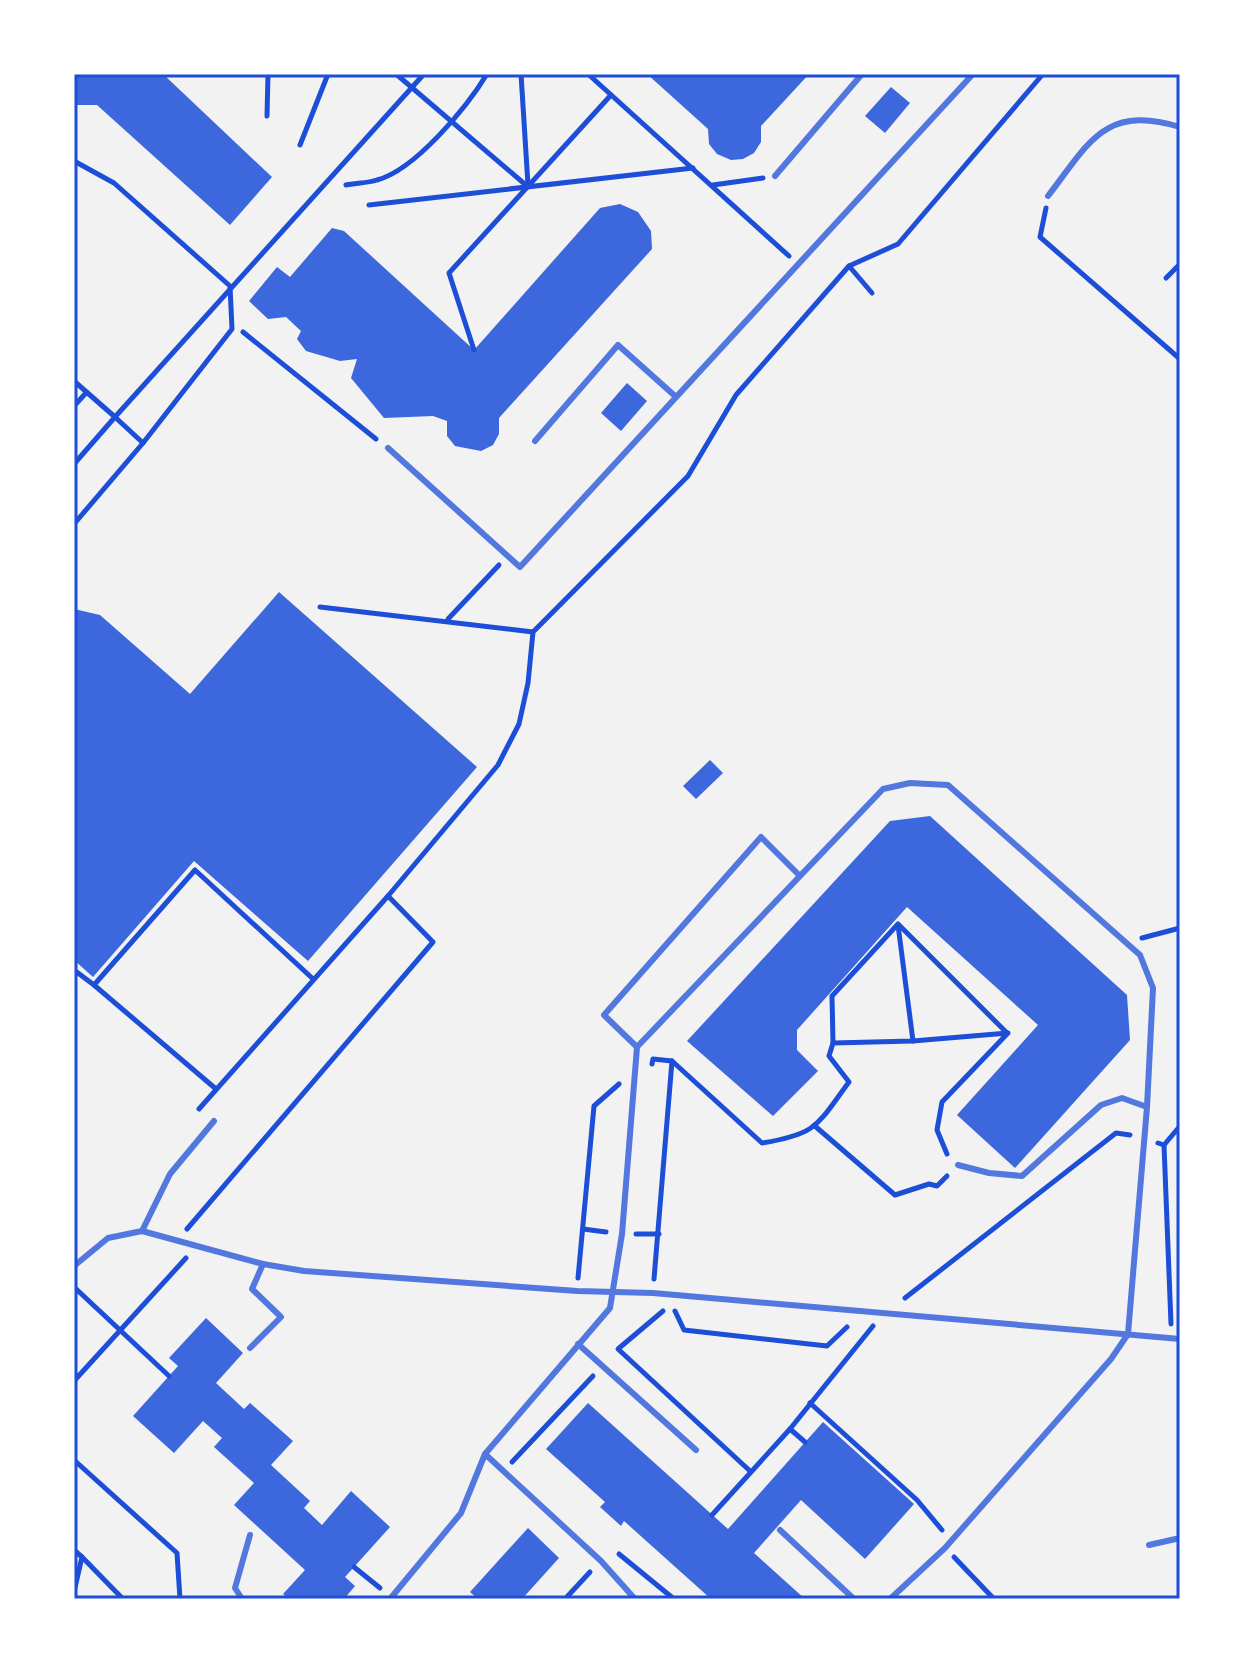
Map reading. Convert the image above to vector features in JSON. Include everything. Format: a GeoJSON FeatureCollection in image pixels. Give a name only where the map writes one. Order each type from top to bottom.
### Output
{"type":"FeatureCollection","features":[{"type":"Feature","properties":{"kind":"lane"},"geometry":{"type":"LineString","coordinates":[[775,176],[862,74]]}},
{"type":"Feature","properties":{"kind":"lane"},"geometry":{"type":"LineString","coordinates":[[957,74],[966,82]]}},
{"type":"Feature","properties":{"kind":"lane"},"geometry":{"type":"LineString","coordinates":[[388,448],[520,567],[675,396],[800,266],[973,74]]}},
{"type":"Feature","properties":{"kind":"lane"},"geometry":{"type":"LineString","coordinates":[[1048,196],[1097,133],[1120,122],[1142,120],[1180,127]]}},
{"type":"Feature","properties":{"kind":"lane"},"geometry":{"type":"LineString","coordinates":[[535,441],[618,345],[675,396]]}},
{"type":"Feature","properties":{"kind":"lane"},"geometry":{"type":"LineString","coordinates":[[391,1598],[461,1513],[485,1454],[610,1308],[622,1234],[637,1047],[883,789],[910,783],[948,785],[1140,955],[1153,988],[1147,1138],[1128,1334],[1111,1359],[945,1548],[890,1599]]}},
{"type":"Feature","properties":{"kind":"lane"},"geometry":{"type":"LineString","coordinates":[[637,1047],[604,1015],[761,837],[799,875]]}},
{"type":"Feature","properties":{"kind":"lane"},"geometry":{"type":"LineString","coordinates":[[958,1165],[989,1173],[1022,1176],[1101,1105],[1122,1098],[1147,1107]]}},
{"type":"Feature","properties":{"kind":"lane"},"geometry":{"type":"LineString","coordinates":[[142,1231],[170,1174],[214,1121]]}},
{"type":"Feature","properties":{"kind":"lane"},"geometry":{"type":"LineString","coordinates":[[74,1266],[108,1238],[142,1231],[263,1264],[304,1271],[612,1291],[1176,1338]]}},
{"type":"Feature","properties":{"kind":"lane"},"geometry":{"type":"LineString","coordinates":[[250,1348],[281,1317],[252,1289],[263,1264]]}},
{"type":"Feature","properties":{"kind":"lane"},"geometry":{"type":"LineString","coordinates":[[578,1344],[696,1450]]}},
{"type":"Feature","properties":{"kind":"lane"},"geometry":{"type":"LineString","coordinates":[[485,1454],[601,1561],[635,1599]]}},
{"type":"Feature","properties":{"kind":"lane"},"geometry":{"type":"LineString","coordinates":[[780,1530],[854,1599]]}},
{"type":"Feature","properties":{"kind":"lane"},"geometry":{"type":"LineString","coordinates":[[242,1599],[235,1588],[250,1535]]}},
{"type":"Feature","properties":{"kind":"lane"},"geometry":{"type":"LineString","coordinates":[[1149,1545],[1180,1538]]}},
{"type":"Feature","properties":{"kind":"path"},"geometry":{"type":"LineString","coordinates":[[267,116],[268,74]]}},
{"type":"Feature","properties":{"kind":"path"},"geometry":{"type":"LineString","coordinates":[[300,145],[328,74]]}},
{"type":"Feature","properties":{"kind":"path"},"geometry":{"type":"LineString","coordinates":[[396,74],[528,186]]}},
{"type":"Feature","properties":{"kind":"path"},"geometry":{"type":"LineString","coordinates":[[74,464],[230,286],[424,74]]}},
{"type":"Feature","properties":{"kind":"path"},"geometry":{"type":"LineString","coordinates":[[346,185],[378,180],[398,171],[450,120],[487,74]]}},
{"type":"Feature","properties":{"kind":"path"},"geometry":{"type":"LineString","coordinates":[[521,74],[528,186]]}},
{"type":"Feature","properties":{"kind":"path"},"geometry":{"type":"LineString","coordinates":[[588,74],[800,266]]}},
{"type":"Feature","properties":{"kind":"path"},"geometry":{"type":"LineString","coordinates":[[199,1109],[312,978],[388,896],[498,765],[519,724],[528,683],[533,632],[688,476],[736,395],[849,266],[898,244],[1043,74]]}},
{"type":"Feature","properties":{"kind":"path"},"geometry":{"type":"LineString","coordinates":[[474,350],[449,273],[611,95]]}},
{"type":"Feature","properties":{"kind":"path"},"geometry":{"type":"LineString","coordinates":[[74,161],[114,183],[230,286],[232,329],[143,443],[74,524]]}},
{"type":"Feature","properties":{"kind":"path"},"geometry":{"type":"LineString","coordinates":[[369,205],[693,168]]}},
{"type":"Feature","properties":{"kind":"path"},"geometry":{"type":"LineString","coordinates":[[712,185],[775,176]]}},
{"type":"Feature","properties":{"kind":"path"},"geometry":{"type":"LineString","coordinates":[[1048,196],[1040,237],[1180,359]]}},
{"type":"Feature","properties":{"kind":"path"},"geometry":{"type":"LineString","coordinates":[[1166,278],[1180,264]]}},
{"type":"Feature","properties":{"kind":"path"},"geometry":{"type":"LineString","coordinates":[[849,266],[872,293]]}},
{"type":"Feature","properties":{"kind":"path"},"geometry":{"type":"LineString","coordinates":[[243,332],[388,448]]}},
{"type":"Feature","properties":{"kind":"path"},"geometry":{"type":"LineString","coordinates":[[74,381],[143,443]]}},
{"type":"Feature","properties":{"kind":"path"},"geometry":{"type":"LineString","coordinates":[[74,406],[86,393]]}},
{"type":"Feature","properties":{"kind":"path"},"geometry":{"type":"LineString","coordinates":[[447,620],[508,556]]}},
{"type":"Feature","properties":{"kind":"path"},"geometry":{"type":"LineString","coordinates":[[320,607],[533,632]]}},
{"type":"Feature","properties":{"kind":"path"},"geometry":{"type":"LineString","coordinates":[[94,985],[195,870],[312,978]]}},
{"type":"Feature","properties":{"kind":"path"},"geometry":{"type":"LineString","coordinates":[[201,1260],[187,1257],[177,1241],[433,942],[388,896]]}},
{"type":"Feature","properties":{"kind":"path"},"geometry":{"type":"LineString","coordinates":[[898,924],[1008,1033]]}},
{"type":"Feature","properties":{"kind":"path"},"geometry":{"type":"LineString","coordinates":[[898,924],[913,1041]]}},
{"type":"Feature","properties":{"kind":"path"},"geometry":{"type":"LineString","coordinates":[[672,1061],[762,1143],[800,1137],[816,1127],[849,1082],[829,1056],[833,1043],[832,996],[898,924]]}},
{"type":"Feature","properties":{"kind":"path"},"geometry":{"type":"LineString","coordinates":[[1125,942],[1180,928]]}},
{"type":"Feature","properties":{"kind":"path"},"geometry":{"type":"LineString","coordinates":[[74,970],[216,1089]]}},
{"type":"Feature","properties":{"kind":"path"},"geometry":{"type":"LineString","coordinates":[[833,1043],[913,1041],[1008,1033]]}},
{"type":"Feature","properties":{"kind":"path"},"geometry":{"type":"LineString","coordinates":[[816,1127],[895,1195],[929,1184],[937,1186],[958,1165],[947,1154],[937,1130],[942,1102],[1008,1033]]}},
{"type":"Feature","properties":{"kind":"path"},"geometry":{"type":"LineString","coordinates":[[1176,1338],[1164,1145],[1180,1126]]}},
{"type":"Feature","properties":{"kind":"path"},"geometry":{"type":"LineString","coordinates":[[712,1515],[790,1429],[885,1314],[1116,1133],[1147,1138],[1164,1145]]}},
{"type":"Feature","properties":{"kind":"path"},"geometry":{"type":"LineString","coordinates":[[74,1381],[122,1332],[187,1257]]}},
{"type":"Feature","properties":{"kind":"path"},"geometry":{"type":"LineString","coordinates":[[74,1287],[169,1376]]}},
{"type":"Feature","properties":{"kind":"path"},"geometry":{"type":"LineString","coordinates":[[652,1310],[678,1311],[684,1330],[827,1346],[846,1327],[870,1329]]}},
{"type":"Feature","properties":{"kind":"path"},"geometry":{"type":"LineString","coordinates":[[503,1471],[618,1349],[664,1310]]}},
{"type":"Feature","properties":{"kind":"path"},"geometry":{"type":"LineString","coordinates":[[618,1349],[750,1471]]}},
{"type":"Feature","properties":{"kind":"path"},"geometry":{"type":"LineString","coordinates":[[810,1403],[917,1500],[951,1541]]}},
{"type":"Feature","properties":{"kind":"path"},"geometry":{"type":"LineString","coordinates":[[790,1429],[805,1442]]}},
{"type":"Feature","properties":{"kind":"path"},"geometry":{"type":"LineString","coordinates":[[74,1460],[177,1553],[180,1599]]}},
{"type":"Feature","properties":{"kind":"path"},"geometry":{"type":"LineString","coordinates":[[945,1548],[994,1599]]}},
{"type":"Feature","properties":{"kind":"path"},"geometry":{"type":"LineString","coordinates":[[74,1550],[123,1599]]}},
{"type":"Feature","properties":{"kind":"path"},"geometry":{"type":"LineString","coordinates":[[74,1592],[82,1557]]}},
{"type":"Feature","properties":{"kind":"path"},"geometry":{"type":"LineString","coordinates":[[354,1567],[391,1598]]}},
{"type":"Feature","properties":{"kind":"building"},"geometry":{"type":"Polygon","coordinates":[[[74,74],[163,74],[272,177],[230,225],[97,105],[74,105],[74,74]]]}},
{"type":"Feature","properties":{"kind":"building"},"geometry":{"type":"Polygon","coordinates":[[[647,74],[809,74],[761,126],[761,142],[754,153],[743,159],[731,160],[717,154],[709,144],[708,129],[647,74]]]}},
{"type":"Feature","properties":{"kind":"building"},"geometry":{"type":"Polygon","coordinates":[[[891,87],[910,103],[885,133],[865,116],[891,87]]]}},
{"type":"Feature","properties":{"kind":"building"},"geometry":{"type":"Polygon","coordinates":[[[620,204],[638,212],[651,231],[652,249],[499,418],[499,434],[493,445],[481,451],[455,446],[447,436],[447,421],[433,416],[384,418],[351,378],[357,359],[340,361],[306,351],[297,339],[301,331],[286,317],[268,319],[249,301],[277,267],[290,277],[332,228],[344,231],[474,350],[600,208],[620,204]]]}},
{"type":"Feature","properties":{"kind":"building"},"geometry":{"type":"Polygon","coordinates":[[[627,383],[647,401],[621,431],[601,413],[627,383]]]}},
{"type":"Feature","properties":{"kind":"building"},"geometry":{"type":"Polygon","coordinates":[[[279,592],[477,767],[308,961],[194,861],[93,977],[74,960],[74,609],[100,615],[190,694],[279,592]]]}},
{"type":"Feature","properties":{"kind":"building"},"geometry":{"type":"Polygon","coordinates":[[[710,760],[723,773],[696,799],[683,786],[710,760]]]}},
{"type":"Feature","properties":{"kind":"building"},"geometry":{"type":"Polygon","coordinates":[[[930,816],[1127,995],[1130,1040],[1015,1168],[957,1115],[1038,1025],[907,907],[797,1030],[797,1050],[818,1071],[773,1116],[687,1041],[890,821],[930,816]]]}},
{"type":"Feature","properties":{"kind":"building"},"geometry":{"type":"Polygon","coordinates":[[[206,1318],[243,1353],[216,1383],[244,1409],[250,1403],[293,1441],[271,1465],[310,1501],[304,1508],[322,1525],[351,1491],[390,1527],[345,1577],[355,1586],[344,1599],[288,1599],[283,1594],[305,1570],[234,1505],[254,1483],[214,1447],[222,1438],[203,1421],[174,1453],[133,1416],[178,1366],[169,1358],[206,1318]]]}},
{"type":"Feature","properties":{"kind":"building"},"geometry":{"type":"Polygon","coordinates":[[[588,1403],[728,1529],[823,1422],[914,1504],[865,1559],[801,1500],[754,1553],[805,1599],[711,1599],[624,1521],[621,1526],[600,1507],[605,1502],[546,1449],[588,1403]]]}},
{"type":"Feature","properties":{"kind":"building"},"geometry":{"type":"Polygon","coordinates":[[[528,1528],[559,1558],[522,1599],[478,1599],[470,1592],[528,1528]]]}}]}
